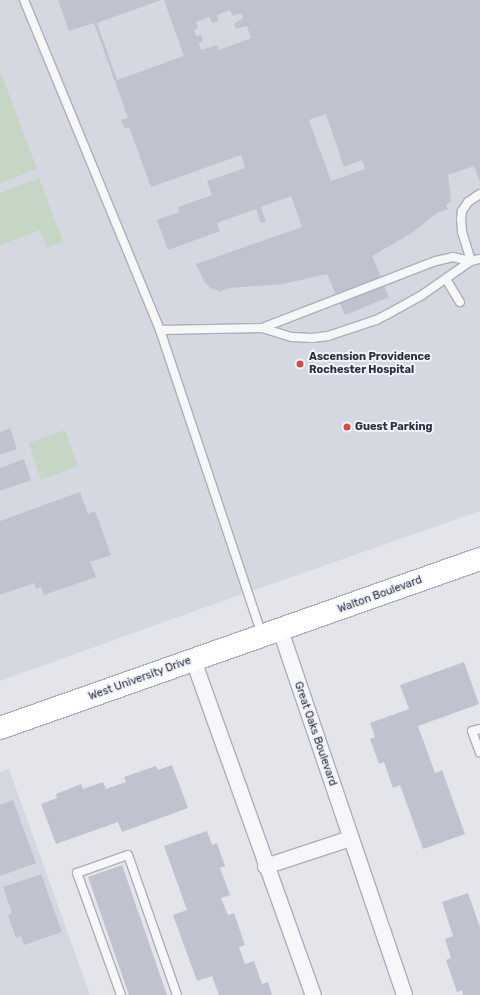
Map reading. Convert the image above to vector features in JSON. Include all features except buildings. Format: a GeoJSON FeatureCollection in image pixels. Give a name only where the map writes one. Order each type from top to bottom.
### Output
{"type":"FeatureCollection","features":[{"type":"Feature","properties":{"kind":"main road","name":"Walton Boulevard"},"geometry":{"type":"LineString","coordinates":[[271,633],[480,559]]}},
{"type":"Feature","properties":{"kind":"main road","name":"West University Drive"},"geometry":{"type":"LineString","coordinates":[[0,728],[271,633]]}},
{"type":"Feature","properties":{"kind":"street","name":"Great Oaks Boulevard"},"geometry":{"type":"LineString","coordinates":[[271,633],[350,838],[404,995]]}},
{"type":"Feature","properties":{"kind":"street"},"geometry":{"type":"LineString","coordinates":[[193,660],[312,995]]}},
{"type":"Feature","properties":{"kind":"street"},"geometry":{"type":"LineString","coordinates":[[265,866],[350,838]]}},
{"type":"Feature","properties":{"kind":"lane"},"geometry":{"type":"LineString","coordinates":[[24,0],[160,330],[271,633]]}},
{"type":"Feature","properties":{"kind":"lane"},"geometry":{"type":"LineString","coordinates":[[471,261],[462,232],[462,211],[468,202],[480,194]]}},
{"type":"Feature","properties":{"kind":"lane"},"geometry":{"type":"LineString","coordinates":[[262,328],[436,261],[453,258],[471,261],[480,259]]}},
{"type":"Feature","properties":{"kind":"lane"},"geometry":{"type":"LineString","coordinates":[[160,330],[262,328],[291,337],[312,338],[328,336],[376,320],[422,295],[471,261]]}},
{"type":"Feature","properties":{"kind":"lane"},"geometry":{"type":"LineString","coordinates":[[446,279],[460,302]]}},
{"type":"Feature","properties":{"kind":"lane"},"geometry":{"type":"LineString","coordinates":[[480,729],[472,731],[480,753]]}},
{"type":"Feature","properties":{"kind":"lane"},"geometry":{"type":"LineString","coordinates":[[121,995],[77,873],[128,855],[177,995]]}},
{"type":"Feature","properties":{"kind":"shaded area","name":"Ascension Providence Rochester Hospital"},"geometry":{"type":"Polygon","coordinates":[[[0,0],[480,0],[480,511],[0,681],[0,0]]]}},
{"type":"Feature","properties":{"kind":"shaded area"},"geometry":{"type":"Polygon","coordinates":[[[9,769],[90,995],[0,995],[0,772],[9,769]]]}},
{"type":"Feature","properties":{"kind":"green space"},"geometry":{"type":"Polygon","coordinates":[[[0,70],[37,169],[0,183],[0,70]]]}},
{"type":"Feature","properties":{"kind":"green space"},"geometry":{"type":"Polygon","coordinates":[[[39,178],[63,242],[47,248],[40,230],[0,245],[0,193],[39,178]]]}},
{"type":"Feature","properties":{"kind":"green space"},"geometry":{"type":"Polygon","coordinates":[[[65,430],[78,466],[41,480],[29,443],[65,430]]]}},
{"type":"Feature","properties":{"kind":"place","name":"Ascension Providence Rochester Hospital"},"geometry":{"type":"Point","coordinates":[300,364]}},
{"type":"Feature","properties":{"kind":"place","name":"Guest Parking"},"geometry":{"type":"Point","coordinates":[347,427]}}]}
